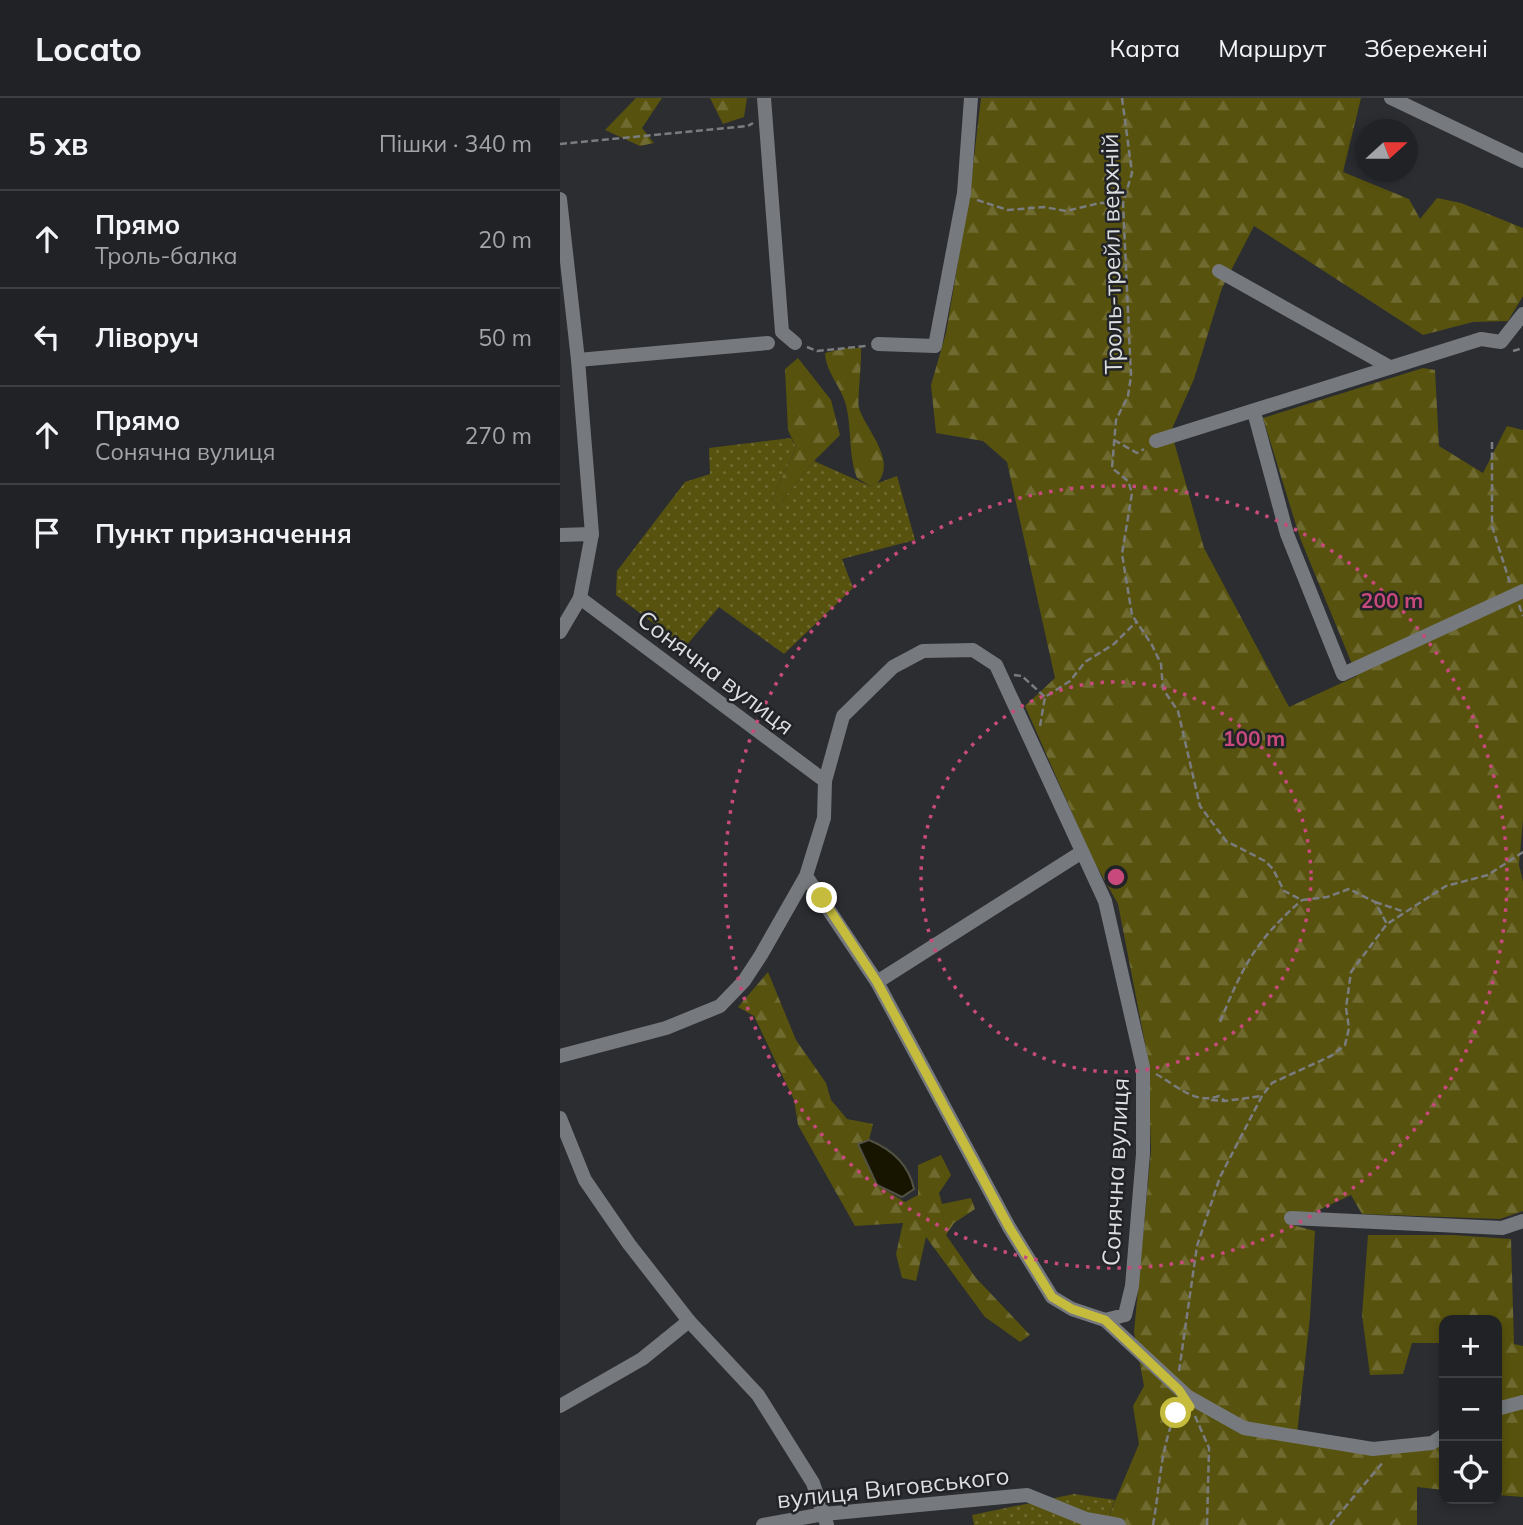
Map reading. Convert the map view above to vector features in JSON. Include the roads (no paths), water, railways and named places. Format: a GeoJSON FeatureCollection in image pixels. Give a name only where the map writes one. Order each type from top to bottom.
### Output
{"type":"FeatureCollection","features":[{"type":"Feature","properties":{"kind":"street"},"geometry":{"type":"LineString","coordinates":[[764,98],[782,332],[795,343]]}},
{"type":"Feature","properties":{"kind":"street"},"geometry":{"type":"LineString","coordinates":[[878,344],[935,346],[964,197],[971,98]]}},
{"type":"Feature","properties":{"kind":"street"},"geometry":{"type":"LineString","coordinates":[[1391,98],[1523,161]]}},
{"type":"Feature","properties":{"kind":"street"},"geometry":{"type":"LineString","coordinates":[[560,200],[578,360],[592,534],[580,598],[560,632]]}},
{"type":"Feature","properties":{"kind":"street"},"geometry":{"type":"LineString","coordinates":[[1219,271],[1388,366]]}},
{"type":"Feature","properties":{"kind":"street"},"geometry":{"type":"LineString","coordinates":[[1156,441],[1481,339],[1505,347],[1523,314]]}},
{"type":"Feature","properties":{"kind":"street"},"geometry":{"type":"LineString","coordinates":[[578,360],[768,343]]}},
{"type":"Feature","properties":{"kind":"street"},"geometry":{"type":"LineString","coordinates":[[1254,412],[1287,534],[1343,674],[1519,593]]}},
{"type":"Feature","properties":{"kind":"street"},"geometry":{"type":"LineString","coordinates":[[560,535],[592,534]]}},
{"type":"Feature","properties":{"kind":"street","name":"Сонячна вулиця"},"geometry":{"type":"LineString","coordinates":[[580,598],[825,782],[843,716],[893,667],[923,651],[949,649],[973,650],[996,665],[1105,901],[1143,1067],[1143,1154],[1132,1286],[1125,1315],[1105,1320]]}},
{"type":"Feature","properties":{"kind":"street"},"geometry":{"type":"LineString","coordinates":[[560,1056],[666,1028],[720,1006],[744,981],[806,876],[824,818],[825,782]]}},
{"type":"Feature","properties":{"kind":"street"},"geometry":{"type":"LineString","coordinates":[[877,982],[1082,852]]}},
{"type":"Feature","properties":{"kind":"street"},"geometry":{"type":"LineString","coordinates":[[806,876],[877,982],[1009,1227],[1052,1297],[1072,1309],[1105,1320],[1179,1390],[1244,1428],[1373,1449],[1432,1443],[1439,1438]]}},
{"type":"Feature","properties":{"kind":"street"},"geometry":{"type":"LineString","coordinates":[[560,1118],[585,1181],[629,1244],[689,1321],[758,1395],[813,1483],[825,1519]]}},
{"type":"Feature","properties":{"kind":"street"},"geometry":{"type":"LineString","coordinates":[[1291,1218],[1502,1228],[1523,1221]]}},
{"type":"Feature","properties":{"kind":"street"},"geometry":{"type":"LineString","coordinates":[[560,1406],[642,1359],[689,1321]]}},
{"type":"Feature","properties":{"kind":"street"},"geometry":{"type":"LineString","coordinates":[[1502,1408],[1523,1402]]}},
{"type":"Feature","properties":{"kind":"street","name":"вулиця Виговського"},"geometry":{"type":"LineString","coordinates":[[763,1525],[1027,1495],[1086,1519],[1119,1525]]}}]}
